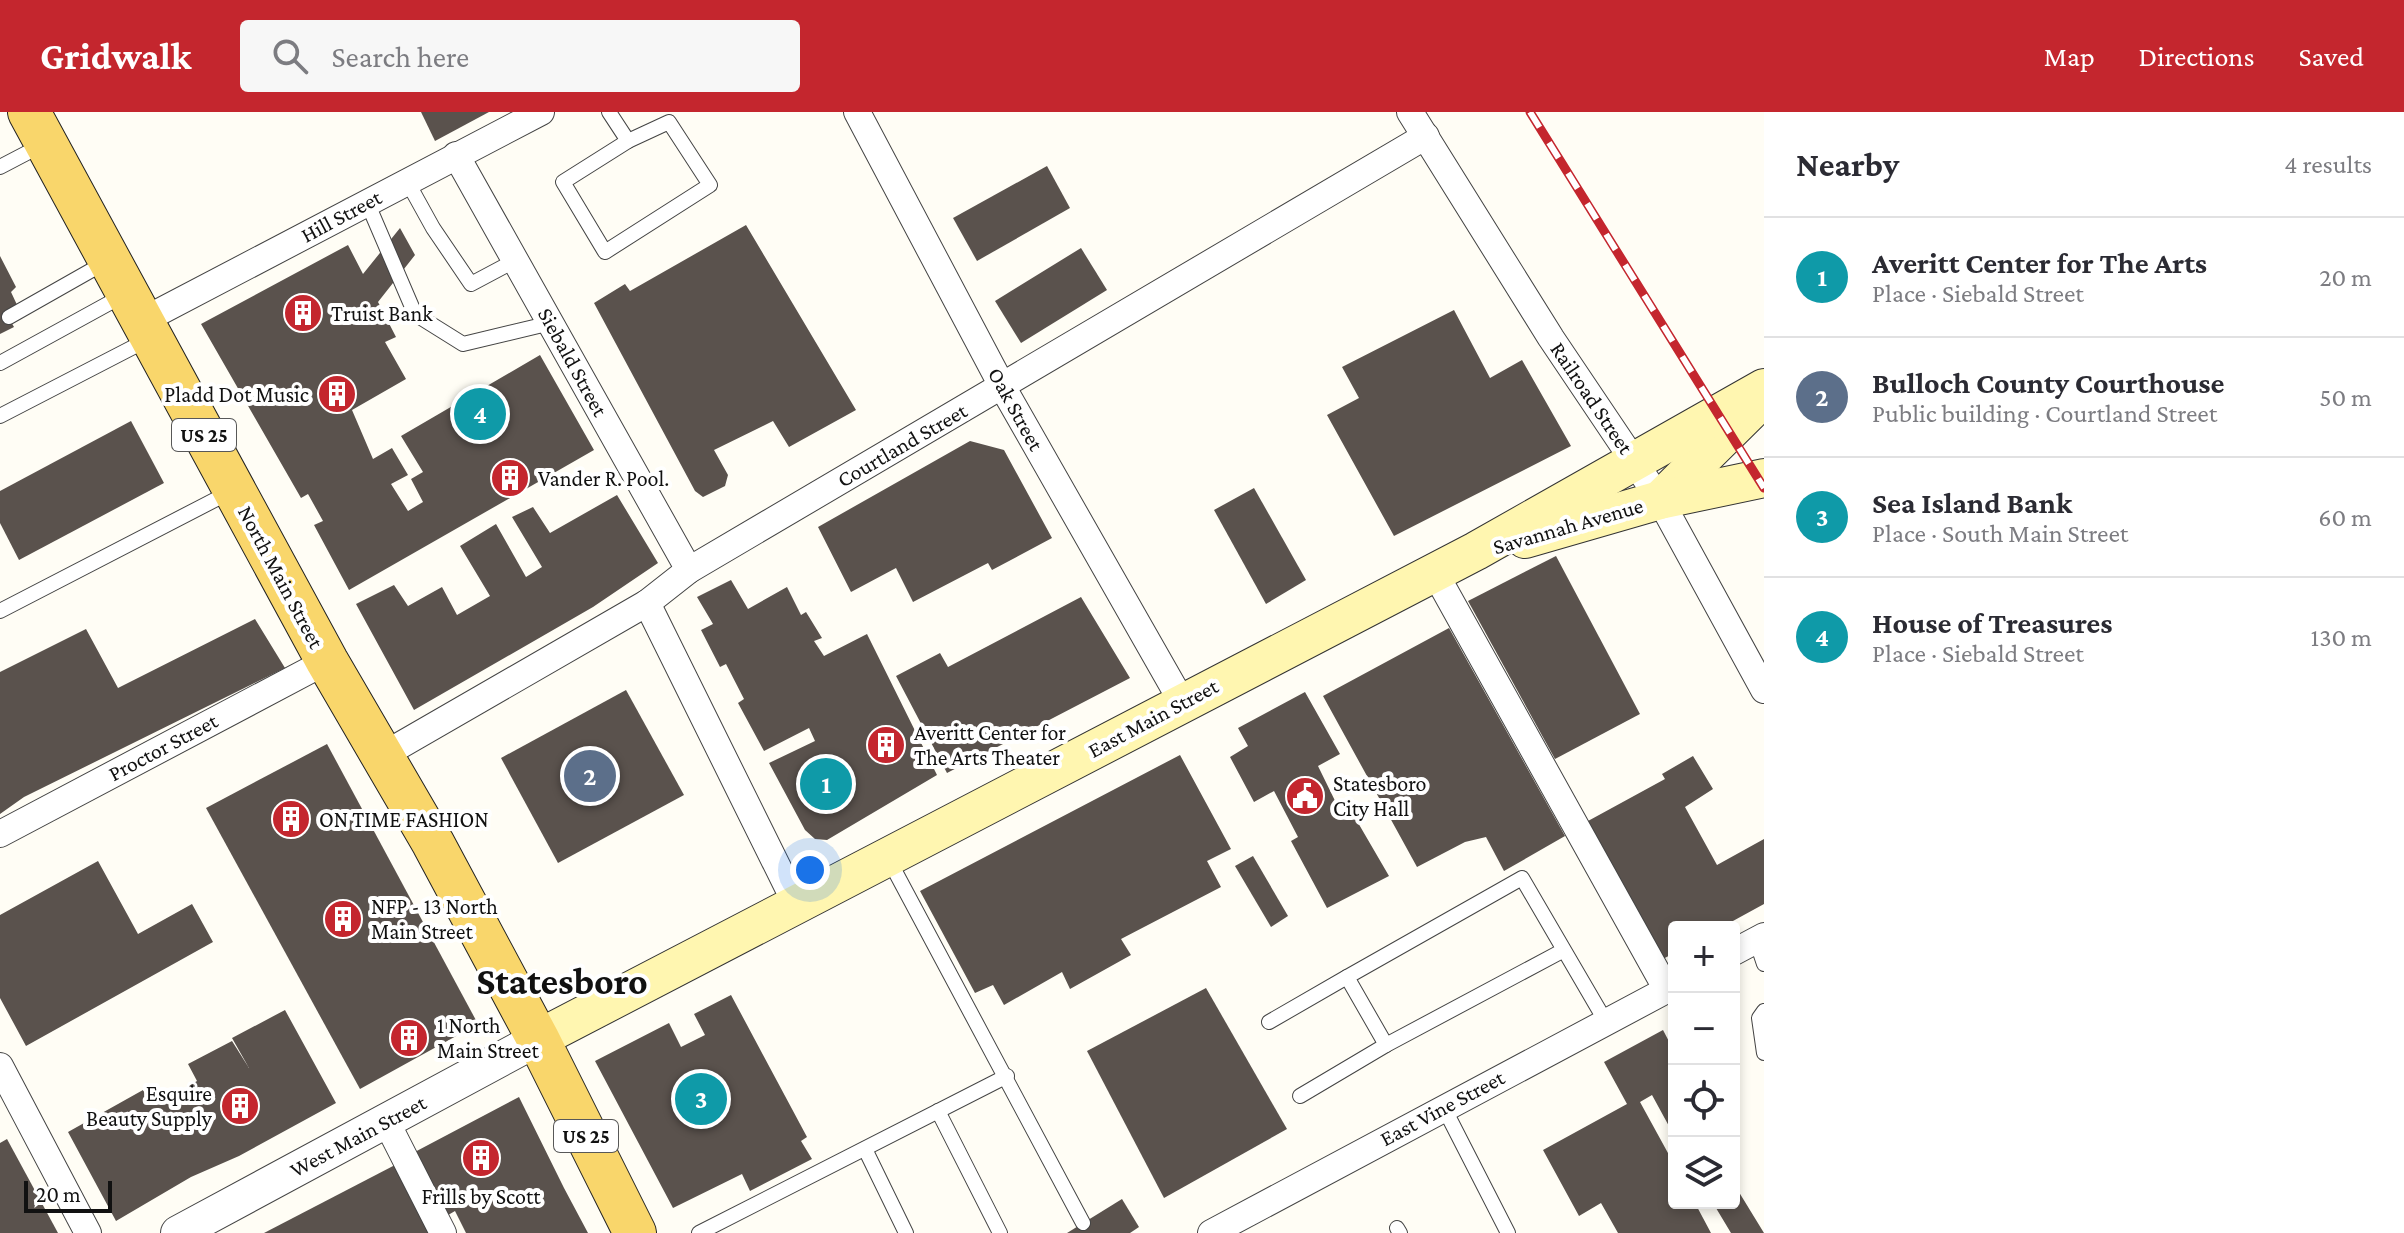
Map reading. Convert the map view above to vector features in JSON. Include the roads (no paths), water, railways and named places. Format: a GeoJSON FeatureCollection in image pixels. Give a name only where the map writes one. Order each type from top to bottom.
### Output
{"type":"FeatureCollection","features":[{"type":"Feature","properties":{"kind":"main road","name":"North Main Street"},"geometry":{"type":"LineString","coordinates":[[38,128],[327,661],[380,757],[433,843],[538,1039]]}},
{"type":"Feature","properties":{"kind":"main road","name":"East Main Street"},"geometry":{"type":"LineString","coordinates":[[538,1039],[889,860],[1182,702],[1435,573],[1764,388]]}},
{"type":"Feature","properties":{"kind":"main road"},"geometry":{"type":"LineString","coordinates":[[1660,500],[1764,396]]}},
{"type":"Feature","properties":{"kind":"main road","name":"Savannah Avenue"},"geometry":{"type":"LineString","coordinates":[[1476,551],[1660,500],[1764,478]]}},
{"type":"Feature","properties":{"kind":"main road","name":"US 25"},"geometry":{"type":"LineString","coordinates":[[538,1039],[635,1233]]}},
{"type":"Feature","properties":{"kind":"street","name":"Hill Street"},"geometry":{"type":"LineString","coordinates":[[133,303],[367,202],[456,155],[510,119],[541,112]]}},
{"type":"Feature","properties":{"kind":"street","name":"Oak Street"},"geometry":{"type":"LineString","coordinates":[[857,112],[1002,386],[1182,702]]}},
{"type":"Feature","properties":{"kind":"street","name":"Railroad Street"},"geometry":{"type":"LineString","coordinates":[[1410,112],[1551,338],[1660,500],[1764,690]]}},
{"type":"Feature","properties":{"kind":"street","name":"Courtland Street"},"geometry":{"type":"LineString","coordinates":[[380,757],[647,603],[689,570],[1426,136]]}},
{"type":"Feature","properties":{"kind":"street","name":"Siebald Street"},"geometry":{"type":"LineString","coordinates":[[456,155],[689,570]]}},
{"type":"Feature","properties":{"kind":"street"},"geometry":{"type":"LineString","coordinates":[[1435,573],[1668,983]]}},
{"type":"Feature","properties":{"kind":"street"},"geometry":{"type":"LineString","coordinates":[[647,603],[797,906]]}},
{"type":"Feature","properties":{"kind":"street","name":"Proctor Street"},"geometry":{"type":"LineString","coordinates":[[0,834],[327,661]]}},
{"type":"Feature","properties":{"kind":"street","name":"East Vine Street"},"geometry":{"type":"LineString","coordinates":[[1211,1233],[1443,1106],[1668,990]]}},
{"type":"Feature","properties":{"kind":"street","name":"West Main Street"},"geometry":{"type":"LineString","coordinates":[[178,1233],[538,1039]]}},
{"type":"Feature","properties":{"kind":"street"},"geometry":{"type":"LineString","coordinates":[[0,1066],[88,1233]]}},
{"type":"Feature","properties":{"kind":"street"},"geometry":{"type":"LineString","coordinates":[[386,1121],[443,1233]]}},
{"type":"Feature","properties":{"kind":"lane"},"geometry":{"type":"LineString","coordinates":[[609,112],[628,141]]}},
{"type":"Feature","properties":{"kind":"lane"},"geometry":{"type":"LineString","coordinates":[[669,122],[710,185],[605,252],[563,182],[628,141],[669,122]]}},
{"type":"Feature","properties":{"kind":"lane"},"geometry":{"type":"LineString","coordinates":[[0,167],[38,128]]}},
{"type":"Feature","properties":{"kind":"lane"},"geometry":{"type":"LineString","coordinates":[[407,181],[433,228],[471,284],[516,260]]}},
{"type":"Feature","properties":{"kind":"lane"},"geometry":{"type":"LineString","coordinates":[[367,202],[415,314],[463,344],[551,323]]}},
{"type":"Feature","properties":{"kind":"lane"},"geometry":{"type":"LineString","coordinates":[[9,317],[133,303]]}},
{"type":"Feature","properties":{"kind":"lane"},"geometry":{"type":"LineString","coordinates":[[0,363],[133,303]]}},
{"type":"Feature","properties":{"kind":"lane"},"geometry":{"type":"LineString","coordinates":[[0,416],[133,303]]}},
{"type":"Feature","properties":{"kind":"lane"},"geometry":{"type":"LineString","coordinates":[[0,611],[234,490]]}},
{"type":"Feature","properties":{"kind":"lane"},"geometry":{"type":"LineString","coordinates":[[889,860],[1083,1223]]}},
{"type":"Feature","properties":{"kind":"lane"},"geometry":{"type":"LineString","coordinates":[[1269,1022],[1522,878],[1606,1022]]}},
{"type":"Feature","properties":{"kind":"lane"},"geometry":{"type":"LineString","coordinates":[[1300,1096],[1386,1045],[1564,950]]}},
{"type":"Feature","properties":{"kind":"lane"},"geometry":{"type":"LineString","coordinates":[[1347,977],[1386,1045]]}},
{"type":"Feature","properties":{"kind":"lane"},"geometry":{"type":"LineString","coordinates":[[1764,1011],[1759,1018],[1764,1053]]}},
{"type":"Feature","properties":{"kind":"lane"},"geometry":{"type":"LineString","coordinates":[[699,1233],[1007,1076]]}},
{"type":"Feature","properties":{"kind":"lane"},"geometry":{"type":"LineString","coordinates":[[1443,1106],[1508,1233]]}},
{"type":"Feature","properties":{"kind":"lane"},"geometry":{"type":"LineString","coordinates":[[938,1111],[1000,1233]]}},
{"type":"Feature","properties":{"kind":"lane"},"geometry":{"type":"LineString","coordinates":[[865,1149],[906,1233]]}},
{"type":"Feature","properties":{"kind":"railway"},"geometry":{"type":"LineString","coordinates":[[1530,112],[1764,488]]}},
{"type":"Feature","properties":{"kind":"place","name":"Truist Bank"},"geometry":{"type":"Point","coordinates":[303,313]}},
{"type":"Feature","properties":{"kind":"place","name":"Pladd Dot Music"},"geometry":{"type":"Point","coordinates":[337,394]}},
{"type":"Feature","properties":{"kind":"place","name":"House of Treasures"},"geometry":{"type":"Point","coordinates":[480,414]}},
{"type":"Feature","properties":{"kind":"place","name":"Vander R. Pool."},"geometry":{"type":"Point","coordinates":[510,478]}},
{"type":"Feature","properties":{"kind":"place","name":"Averitt Center for The Arts Theater"},"geometry":{"type":"Point","coordinates":[886,745]}},
{"type":"Feature","properties":{"kind":"place","name":"Bulloch County Courthouse"},"geometry":{"type":"Point","coordinates":[590,776]}},
{"type":"Feature","properties":{"kind":"place","name":"Averitt Center for The Arts"},"geometry":{"type":"Point","coordinates":[826,784]}},
{"type":"Feature","properties":{"kind":"place","name":"Statesboro City Hall"},"geometry":{"type":"Point","coordinates":[1305,796]}},
{"type":"Feature","properties":{"kind":"place","name":"ON TIME FASHION"},"geometry":{"type":"Point","coordinates":[291,819]}},
{"type":"Feature","properties":{"kind":"place","name":"NFP - 13 North Main Street"},"geometry":{"type":"Point","coordinates":[343,919]}},
{"type":"Feature","properties":{"kind":"place","name":"1 North Main Street"},"geometry":{"type":"Point","coordinates":[409,1038]}},
{"type":"Feature","properties":{"kind":"place","name":"Sea Island Bank"},"geometry":{"type":"Point","coordinates":[701,1099]}},
{"type":"Feature","properties":{"kind":"place","name":"Esquire Beauty Supply"},"geometry":{"type":"Point","coordinates":[240,1106]}},
{"type":"Feature","properties":{"kind":"place","name":"Frills by Scott"},"geometry":{"type":"Point","coordinates":[481,1158]}},
{"type":"Feature","properties":{"kind":"district","name":"Statesboro"},"geometry":{"type":"Point","coordinates":[562,981]}}]}
